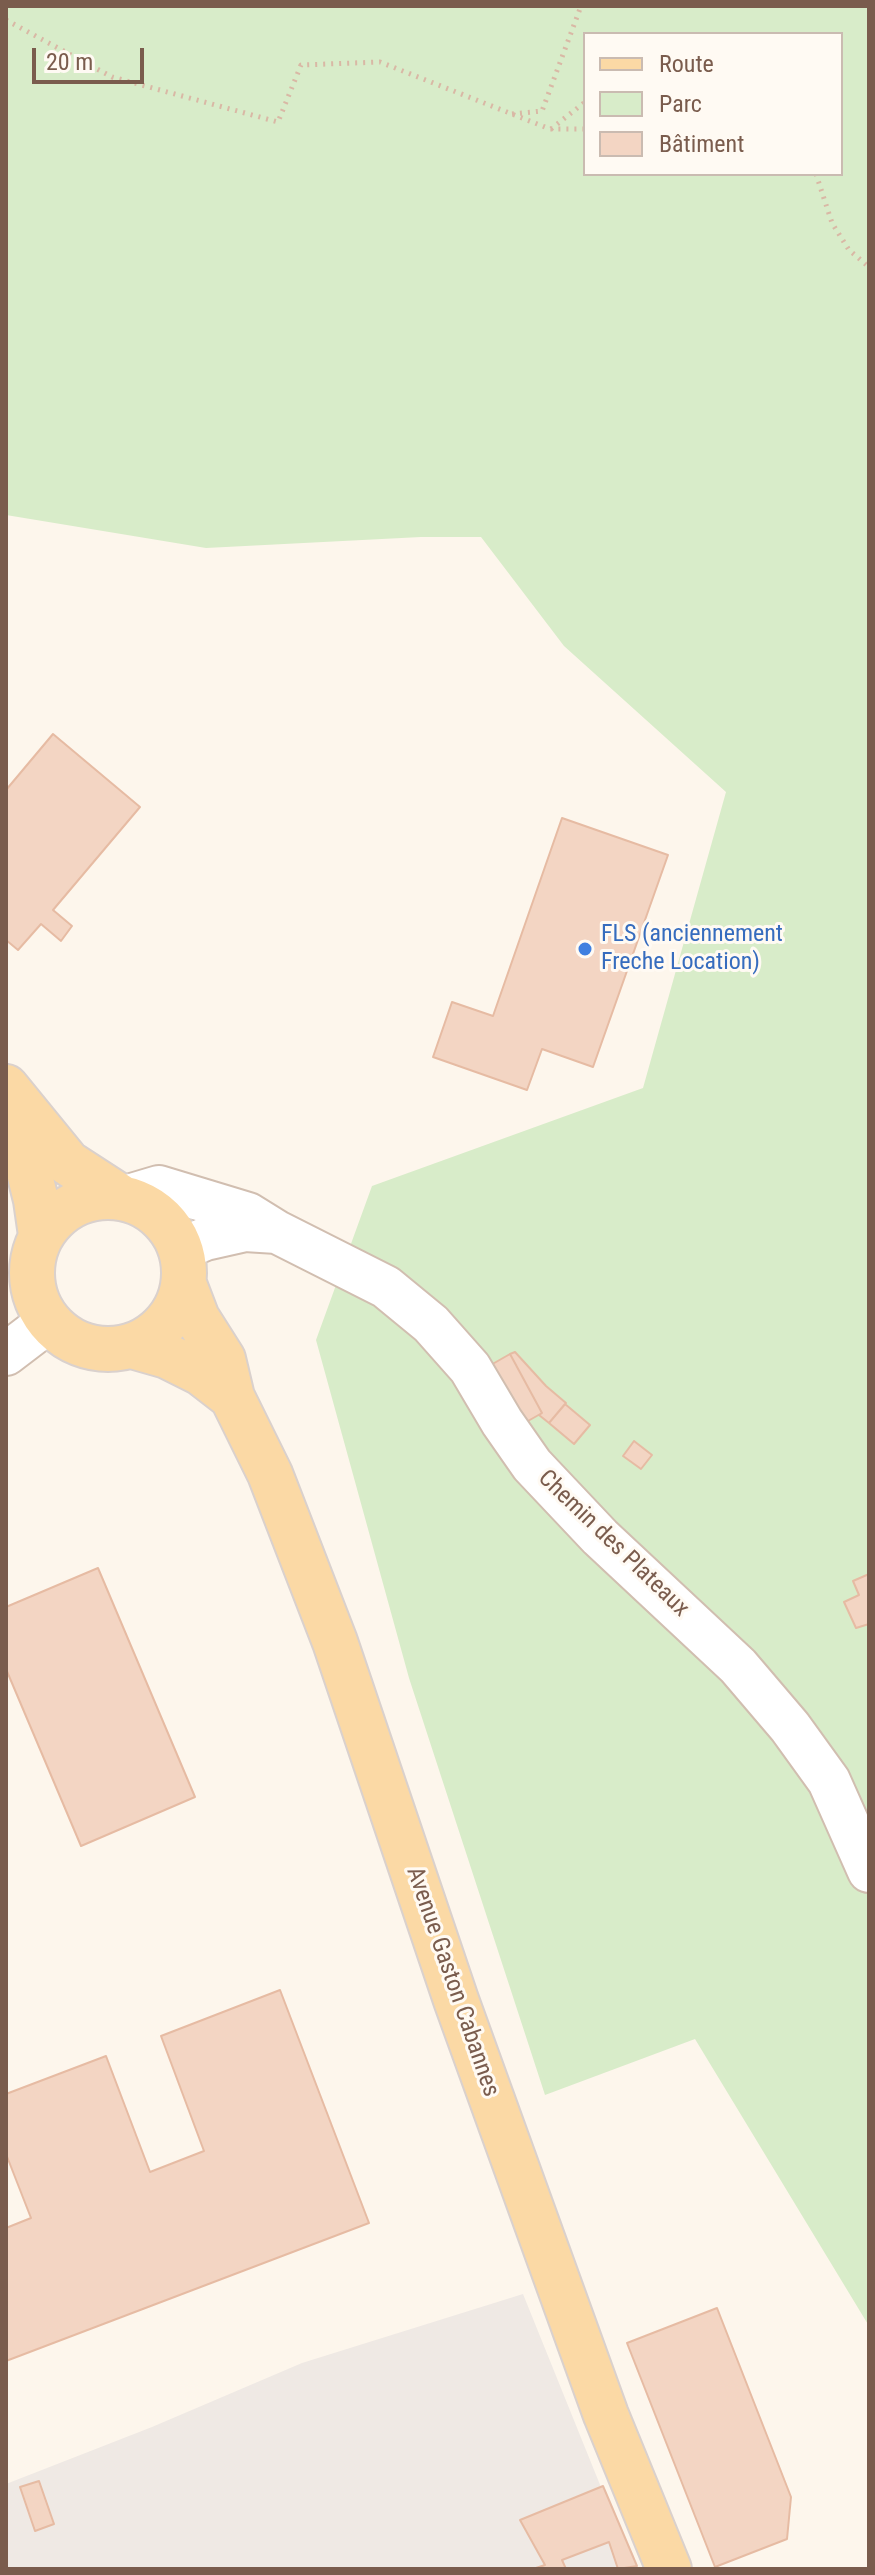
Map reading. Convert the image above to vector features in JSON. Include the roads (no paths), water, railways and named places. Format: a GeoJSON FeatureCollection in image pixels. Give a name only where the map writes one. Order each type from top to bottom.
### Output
{"type":"FeatureCollection","features":[{"type":"Feature","properties":{"kind":"main road"},"geometry":{"type":"LineString","coordinates":[[6,1087],[68,1163],[122,1198]]}},
{"type":"Feature","properties":{"kind":"main road"},"geometry":{"type":"LineString","coordinates":[[6,1131],[27,1164],[41,1235]]}},
{"type":"Feature","properties":{"kind":"main road"},"geometry":{"type":"LineString","coordinates":[[98,1197],[122,1198],[141,1204],[172,1230],[195,1243],[178,1304],[167,1322],[151,1337],[132,1346],[109,1350],[86,1347],[65,1337],[48,1322],[36,1302],[31,1279],[32,1256],[41,1235],[56,1217],[75,1204],[98,1197]]}},
{"type":"Feature","properties":{"kind":"main road","name":"Avenue Gaston Cabannes"},"geometry":{"type":"LineString","coordinates":[[195,1243],[197,1318],[223,1359],[232,1397],[270,1474],[335,1642],[456,2000],[606,2415],[669,2569]]}},
{"type":"Feature","properties":{"kind":"main road","name":"Avenue Gaston Cabannes"},"geometry":{"type":"LineString","coordinates":[[132,1346],[167,1356],[201,1373],[232,1397]]}},
{"type":"Feature","properties":{"kind":"street","name":"Chemin des Plateaux"},"geometry":{"type":"LineString","coordinates":[[195,1243],[248,1214],[386,1287],[431,1324],[470,1368],[502,1422],[540,1475],[600,1537],[738,1666],[790,1727],[829,1781],[869,1871]]}},
{"type":"Feature","properties":{"kind":"street"},"geometry":{"type":"LineString","coordinates":[[6,1354],[48,1322]]}},
{"type":"Feature","properties":{"kind":"place","name":"FLS (anciennement Freche Location)"},"geometry":{"type":"Point","coordinates":[585,949]}}]}
